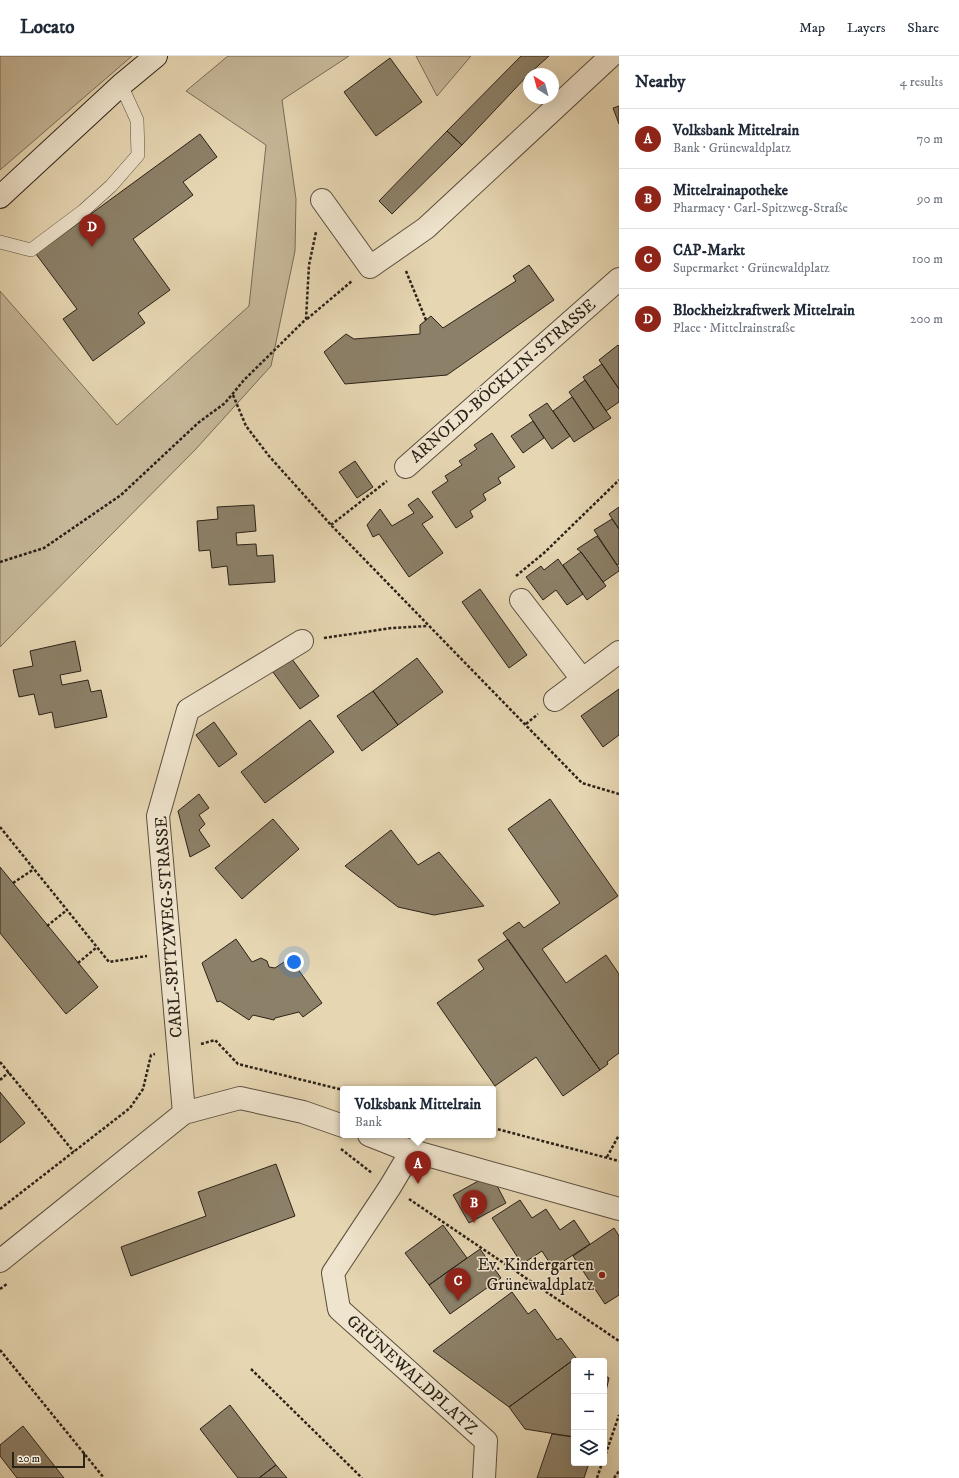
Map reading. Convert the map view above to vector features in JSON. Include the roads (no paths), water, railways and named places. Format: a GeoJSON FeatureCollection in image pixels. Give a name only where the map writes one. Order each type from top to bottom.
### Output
{"type":"FeatureCollection","features":[{"type":"Feature","properties":{"kind":"street"},"geometry":{"type":"LineString","coordinates":[[0,197],[121,85],[156,56]]}},
{"type":"Feature","properties":{"kind":"street"},"geometry":{"type":"LineString","coordinates":[[322,200],[370,267],[426,228],[611,56]]}},
{"type":"Feature","properties":{"kind":"street","name":"ARNOLD-BÖCKLIN-STRASSE"},"geometry":{"type":"LineString","coordinates":[[406,467],[619,279]]}},
{"type":"Feature","properties":{"kind":"street"},"geometry":{"type":"LineString","coordinates":[[521,600],[582,679]]}},
{"type":"Feature","properties":{"kind":"street","name":"CARL-SPITZWEG-STRASSE"},"geometry":{"type":"LineString","coordinates":[[184,1113],[158,816],[188,710],[302,641]]}},
{"type":"Feature","properties":{"kind":"street"},"geometry":{"type":"LineString","coordinates":[[555,700],[619,652]]}},
{"type":"Feature","properties":{"kind":"street"},"geometry":{"type":"LineString","coordinates":[[0,1261],[184,1113],[240,1098],[303,1112],[340,1136]]}},
{"type":"Feature","properties":{"kind":"street"},"geometry":{"type":"LineString","coordinates":[[378,1138],[412,1150],[619,1209]]}},
{"type":"Feature","properties":{"kind":"street","name":"GRÜNEWALDPLATZ"},"geometry":{"type":"LineString","coordinates":[[412,1150],[390,1187],[333,1273],[339,1309],[486,1441],[484,1478]]}},
{"type":"Feature","properties":{"kind":"lane"},"geometry":{"type":"LineString","coordinates":[[0,242],[31,250],[83,211],[112,186],[138,156],[137,120],[121,85]]}},
{"type":"Feature","properties":{"kind":"place","name":"Blockheizkraftwerk Mittelrain"},"geometry":{"type":"Point","coordinates":[92,247]}},
{"type":"Feature","properties":{"kind":"place","name":"Volksbank Mittelrain"},"geometry":{"type":"Point","coordinates":[418,1184]}},
{"type":"Feature","properties":{"kind":"place","name":"Mittelrainapotheke"},"geometry":{"type":"Point","coordinates":[474,1223]}},
{"type":"Feature","properties":{"kind":"place","name":"Ev. Kindergarten Grünewaldplatz"},"geometry":{"type":"Point","coordinates":[602,1275]}},
{"type":"Feature","properties":{"kind":"place","name":"CAP-Markt"},"geometry":{"type":"Point","coordinates":[458,1301]}}]}
